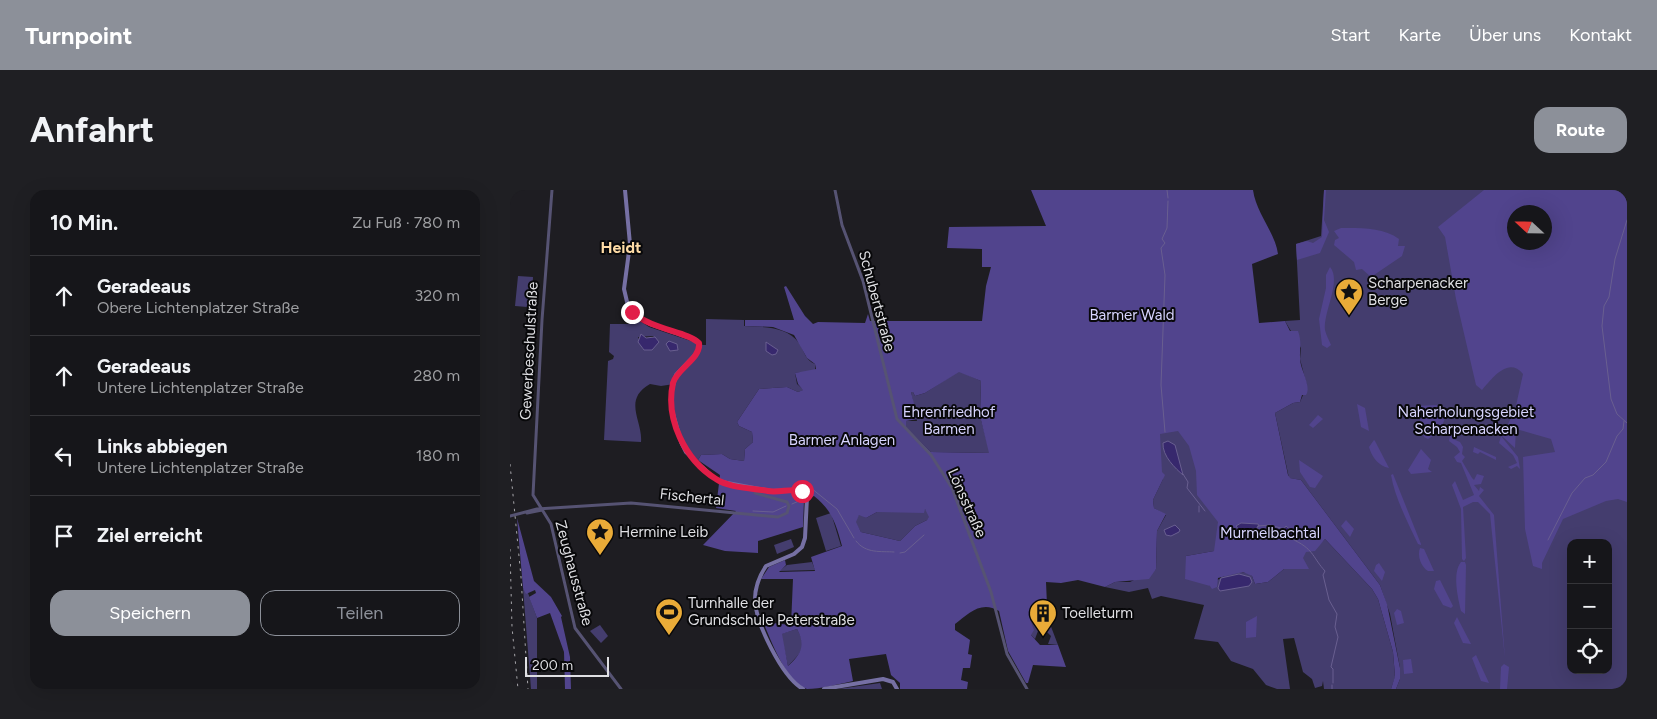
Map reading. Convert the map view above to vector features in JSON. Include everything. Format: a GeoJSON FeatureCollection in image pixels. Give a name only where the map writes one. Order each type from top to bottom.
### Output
{"type":"FeatureCollection","features":[{"type":"Feature","properties":{"kind":"main road"},"geometry":{"type":"LineString","coordinates":[[624,190],[630,244],[624,289],[628,306],[636,315],[650,324],[696,340],[700,346],[696,354],[676,375],[671,393],[672,410],[684,449],[716,480],[779,492],[800,490],[807,497],[804,544],[797,552],[766,566],[755,596],[758,613],[771,648],[788,676],[802,689]]}},
{"type":"Feature","properties":{"kind":"main road"},"geometry":{"type":"LineString","coordinates":[[824,689],[883,679],[893,682],[897,689]]}},
{"type":"Feature","properties":{"kind":"street","name":"Gewerbeschulstraße"},"geometry":{"type":"LineString","coordinates":[[535,500],[533,479],[552,190]]}},
{"type":"Feature","properties":{"kind":"street","name":"Schubertstraße"},"geometry":{"type":"LineString","coordinates":[[835,190],[842,225],[863,281],[897,419]]}},
{"type":"Feature","properties":{"kind":"street","name":"Lönsstraße"},"geometry":{"type":"LineString","coordinates":[[897,419],[931,455],[952,488],[996,609],[1007,654],[1027,689]]}},
{"type":"Feature","properties":{"kind":"street","name":"Fischertal"},"geometry":{"type":"LineString","coordinates":[[524,513],[631,503],[778,517],[787,513],[789,506],[786,502],[755,493],[754,488]]}},
{"type":"Feature","properties":{"kind":"street"},"geometry":{"type":"LineString","coordinates":[[535,500],[543,510]]}},
{"type":"Feature","properties":{"kind":"street"},"geometry":{"type":"LineString","coordinates":[[531,511],[535,500]]}},
{"type":"Feature","properties":{"kind":"street","name":"Fischertal"},"geometry":{"type":"LineString","coordinates":[[510,516],[543,510]]}},
{"type":"Feature","properties":{"kind":"street","name":"Zeughausstraße"},"geometry":{"type":"LineString","coordinates":[[543,510],[549,519],[576,628],[621,689]]}},
{"type":"Feature","properties":{"kind":"street"},"geometry":{"type":"LineString","coordinates":[[549,519],[554,510]]}},
{"type":"Feature","properties":{"kind":"green space"},"geometry":{"type":"Polygon","coordinates":[[[1031,190],[1253,190],[1258,207],[1273,238],[1278,254],[1252,264],[1259,323],[1285,321],[1290,331],[1298,331],[1301,365],[1308,388],[1306,395],[1302,395],[1300,402],[1293,403],[1275,413],[1288,475],[1290,478],[1301,480],[1380,585],[1387,604],[1400,668],[1400,679],[1396,689],[1391,689],[1395,676],[1393,652],[1378,599],[1372,589],[1325,539],[1315,551],[1306,552],[1303,558],[1309,569],[1284,569],[1268,582],[1255,584],[1252,576],[1243,572],[1218,578],[1217,587],[1212,589],[1210,586],[1185,579],[1186,556],[1214,551],[1218,522],[1197,495],[1196,471],[1189,446],[1178,431],[1160,434],[1162,472],[1165,475],[1153,500],[1154,508],[1166,514],[1157,531],[1156,569],[1149,579],[1115,582],[1105,587],[1078,580],[1061,583],[1046,582],[1047,605],[1040,616],[1034,615],[1030,619],[1034,630],[1031,635],[1040,645],[1058,645],[1066,667],[1033,665],[1028,683],[1026,683],[1008,651],[999,611],[986,607],[975,610],[955,624],[955,630],[970,640],[968,654],[972,655],[970,668],[963,668],[961,680],[968,682],[967,689],[900,689],[900,683],[891,675],[886,654],[849,659],[853,681],[807,689],[792,679],[780,660],[763,622],[791,625],[793,579],[761,579],[769,567],[785,560],[786,565],[779,572],[815,571],[811,557],[842,546],[829,512],[814,496],[804,500],[803,527],[758,541],[758,553],[725,551],[703,545],[736,511],[716,508],[720,475],[698,460],[701,455],[722,454],[730,459],[744,461],[745,449],[753,442],[752,432],[739,426],[737,422],[759,389],[787,387],[798,392],[803,390],[798,384],[795,373],[816,369],[815,364],[807,358],[794,335],[773,327],[745,326],[745,320],[794,320],[784,287],[786,286],[805,316],[813,324],[818,322],[865,323],[868,314],[870,321],[982,321],[986,286],[991,267],[982,267],[982,249],[947,248],[949,227],[1046,226],[1031,190]],[[959,372],[925,393],[915,396],[911,392],[918,419],[906,421],[906,427],[931,452],[989,453],[980,416],[981,381],[959,372]],[[925,509],[924,513],[877,512],[866,518],[859,515],[856,522],[861,532],[900,541],[915,526],[927,520],[929,517],[925,509]],[[797,629],[782,634],[788,666],[799,654],[802,645],[797,629]]]}},
{"type":"Feature","properties":{"kind":"green space","name":"Naherholungsgebiet Scharpenacken"},"geometry":{"type":"Polygon","coordinates":[[[1324,190],[1627,190],[1627,689],[1396,689],[1400,679],[1400,668],[1390,614],[1380,585],[1301,480],[1289,478],[1275,413],[1293,403],[1300,402],[1307,386],[1300,359],[1301,348],[1285,321],[1300,320],[1296,244],[1321,236],[1324,190]]]}},
{"type":"Feature","properties":{"kind":"green space"},"geometry":{"type":"Polygon","coordinates":[[[1324,190],[1326,190],[1324,220],[1329,232],[1320,253],[1297,260],[1296,244],[1307,241],[1313,243],[1322,237],[1324,190]]]}},
{"type":"Feature","properties":{"kind":"green space"},"geometry":{"type":"Polygon","coordinates":[[[1484,190],[1627,190],[1627,502],[1618,499],[1606,501],[1563,519],[1542,563],[1542,569],[1533,566],[1525,529],[1523,457],[1555,452],[1551,439],[1516,429],[1515,448],[1502,436],[1515,410],[1523,374],[1512,367],[1506,368],[1495,375],[1482,390],[1476,385],[1456,299],[1445,237],[1438,227],[1484,190]]]}},
{"type":"Feature","properties":{"kind":"green space","name":"Murmelbachtal"},"geometry":{"type":"Polygon","coordinates":[[[1174,210],[1318,546],[1325,539],[1372,589],[1378,599],[1393,652],[1395,677],[1391,689],[1324,689],[1323,681],[1322,686],[1315,688],[1312,679],[1303,672],[1294,638],[1283,639],[1290,689],[1277,689],[1266,685],[1253,669],[1231,661],[1218,642],[1194,639],[1204,605],[1161,596],[1152,599],[1148,588],[1129,592],[1105,587],[1115,582],[1130,582],[1156,569],[1157,531],[1166,515],[1154,508],[1153,500],[1163,479],[1156,451],[1174,210]],[[1214,551],[1186,556],[1210,586],[1224,576],[1236,572],[1247,573],[1252,576],[1255,584],[1268,582],[1284,569],[1289,569],[1214,551]]]}},
{"type":"Feature","properties":{"kind":"green space"},"geometry":{"type":"Polygon","coordinates":[[[1341,228],[1371,229],[1393,235],[1399,239],[1398,246],[1405,246],[1402,256],[1371,277],[1362,269],[1356,270],[1354,262],[1334,245],[1335,240],[1339,238],[1334,231],[1341,228]]]}},
{"type":"Feature","properties":{"kind":"green space"},"geometry":{"type":"Polygon","coordinates":[[[1330,267],[1334,280],[1325,323],[1325,332],[1331,345],[1327,348],[1322,345],[1319,319],[1326,288],[1326,275],[1330,267]]]}},
{"type":"Feature","properties":{"kind":"green space"},"geometry":{"type":"Polygon","coordinates":[[[518,276],[533,277],[532,296],[529,296],[527,307],[515,306],[518,276]]]}},
{"type":"Feature","properties":{"kind":"green space","name":"Barmer Anlagen"},"geometry":{"type":"Polygon","coordinates":[[[631,315],[649,327],[706,345],[706,319],[744,320],[744,326],[774,328],[794,337],[807,358],[815,364],[815,371],[795,373],[797,384],[804,390],[798,392],[787,387],[759,389],[737,422],[739,426],[752,432],[753,442],[745,449],[744,461],[730,459],[722,454],[701,455],[698,460],[685,443],[677,425],[673,394],[674,384],[661,386],[650,384],[637,397],[635,404],[641,442],[604,440],[608,361],[613,359],[614,356],[609,352],[610,324],[629,324],[631,315]],[[653,336],[638,337],[643,349],[646,350],[659,342],[653,336]]]}},
{"type":"Feature","properties":{"kind":"green space","name":"Ehrenfriedhof Barmen"},"geometry":{"type":"Polygon","coordinates":[[[959,371],[981,381],[980,416],[990,453],[931,452],[906,427],[906,421],[917,421],[911,392],[915,396],[925,393],[959,371]]]}},
{"type":"Feature","properties":{"kind":"green space"},"geometry":{"type":"Polygon","coordinates":[[[1357,404],[1365,408],[1369,431],[1361,427],[1357,404]]]}},
{"type":"Feature","properties":{"kind":"green space"},"geometry":{"type":"Polygon","coordinates":[[[1437,405],[1441,409],[1448,410],[1441,431],[1428,439],[1424,437],[1417,406],[1437,405]]]}},
{"type":"Feature","properties":{"kind":"green space"},"geometry":{"type":"Polygon","coordinates":[[[1318,415],[1323,419],[1313,428],[1309,425],[1318,415]]]}},
{"type":"Feature","properties":{"kind":"green space"},"geometry":{"type":"Polygon","coordinates":[[[1451,432],[1454,434],[1453,439],[1460,442],[1463,447],[1462,454],[1465,457],[1462,461],[1472,478],[1474,480],[1477,474],[1484,476],[1481,484],[1474,485],[1479,491],[1480,487],[1484,490],[1479,496],[1494,515],[1505,659],[1490,514],[1478,502],[1473,502],[1463,507],[1466,558],[1464,561],[1462,559],[1461,509],[1452,485],[1455,481],[1463,500],[1474,495],[1461,463],[1457,462],[1454,457],[1460,452],[1449,441],[1451,432]]]}},
{"type":"Feature","properties":{"kind":"green space"},"geometry":{"type":"Polygon","coordinates":[[[1501,436],[1518,457],[1520,469],[1517,466],[1511,469],[1508,467],[1517,463],[1513,455],[1499,443],[1501,436]]]}},
{"type":"Feature","properties":{"kind":"green space"},"geometry":{"type":"Polygon","coordinates":[[[1374,440],[1389,468],[1379,463],[1372,454],[1369,447],[1374,440]]]}},
{"type":"Feature","properties":{"kind":"green space"},"geometry":{"type":"Polygon","coordinates":[[[1474,447],[1496,457],[1496,460],[1480,452],[1478,454],[1473,452],[1474,447]]]}},
{"type":"Feature","properties":{"kind":"green space"},"geometry":{"type":"Polygon","coordinates":[[[1421,449],[1431,460],[1428,469],[1432,472],[1411,474],[1408,470],[1421,449]]]}},
{"type":"Feature","properties":{"kind":"green space"},"geometry":{"type":"Polygon","coordinates":[[[1299,460],[1323,476],[1315,488],[1310,487],[1300,472],[1299,460]]]}},
{"type":"Feature","properties":{"kind":"green space"},"geometry":{"type":"Polygon","coordinates":[[[1393,474],[1421,545],[1418,544],[1406,519],[1393,484],[1391,475],[1393,474]]]}},
{"type":"Feature","properties":{"kind":"green space"},"geometry":{"type":"Polygon","coordinates":[[[925,509],[935,516],[915,526],[900,541],[861,532],[855,522],[859,514],[866,518],[877,512],[925,509]]]}},
{"type":"Feature","properties":{"kind":"green space"},"geometry":{"type":"Polygon","coordinates":[[[831,513],[841,546],[826,551],[816,518],[831,513]]]}},
{"type":"Feature","properties":{"kind":"green space"},"geometry":{"type":"Polygon","coordinates":[[[517,518],[534,581],[551,597],[562,616],[570,657],[571,689],[565,689],[564,652],[550,613],[537,618],[529,597],[536,593],[535,590],[526,594],[523,588],[517,518]]]}},
{"type":"Feature","properties":{"kind":"green space"},"geometry":{"type":"Polygon","coordinates":[[[1346,520],[1354,529],[1350,537],[1341,526],[1346,520]]]}},
{"type":"Feature","properties":{"kind":"green space"},"geometry":{"type":"Polygon","coordinates":[[[791,539],[794,547],[777,554],[774,545],[791,539]]]}},
{"type":"Feature","properties":{"kind":"green space"},"geometry":{"type":"Polygon","coordinates":[[[1420,548],[1424,549],[1434,571],[1428,571],[1422,564],[1419,558],[1420,548]]]}},
{"type":"Feature","properties":{"kind":"green space"},"geometry":{"type":"Polygon","coordinates":[[[812,562],[815,570],[779,571],[787,565],[812,562]]]}},
{"type":"Feature","properties":{"kind":"green space"},"geometry":{"type":"Polygon","coordinates":[[[1461,562],[1465,562],[1466,565],[1465,614],[1461,611],[1456,586],[1458,567],[1461,562]]]}},
{"type":"Feature","properties":{"kind":"green space"},"geometry":{"type":"Polygon","coordinates":[[[1379,563],[1385,572],[1382,581],[1374,571],[1379,563]]]}},
{"type":"Feature","properties":{"kind":"green space"},"geometry":{"type":"Polygon","coordinates":[[[1440,580],[1453,606],[1451,608],[1443,605],[1434,589],[1436,581],[1440,580]]]}},
{"type":"Feature","properties":{"kind":"green space"},"geometry":{"type":"Polygon","coordinates":[[[523,588],[528,593],[537,618],[537,689],[531,689],[523,588]]]}},
{"type":"Feature","properties":{"kind":"green space"},"geometry":{"type":"Polygon","coordinates":[[[1397,609],[1401,611],[1404,623],[1397,625],[1394,613],[1397,609]]]}},
{"type":"Feature","properties":{"kind":"green space"},"geometry":{"type":"Polygon","coordinates":[[[1034,615],[1050,624],[1058,645],[1048,644],[1051,636],[1044,629],[1038,631],[1035,639],[1031,635],[1030,619],[1034,615]]]}},
{"type":"Feature","properties":{"kind":"green space"},"geometry":{"type":"Polygon","coordinates":[[[1257,616],[1256,637],[1246,638],[1246,622],[1257,616]]]}},
{"type":"Feature","properties":{"kind":"green space"},"geometry":{"type":"Polygon","coordinates":[[[1457,617],[1471,644],[1463,643],[1454,623],[1457,617]]]}},
{"type":"Feature","properties":{"kind":"green space"},"geometry":{"type":"Polygon","coordinates":[[[600,625],[608,636],[601,643],[590,631],[600,625]]]}},
{"type":"Feature","properties":{"kind":"green space"},"geometry":{"type":"Polygon","coordinates":[[[797,629],[802,641],[802,649],[788,666],[781,634],[797,629]]]}},
{"type":"Feature","properties":{"kind":"green space"},"geometry":{"type":"Polygon","coordinates":[[[1476,655],[1489,683],[1481,681],[1472,658],[1476,655]]]}},
{"type":"Feature","properties":{"kind":"green space"},"geometry":{"type":"Polygon","coordinates":[[[1411,659],[1413,673],[1404,674],[1403,660],[1411,659]]]}},
{"type":"Feature","properties":{"kind":"green space"},"geometry":{"type":"Polygon","coordinates":[[[1504,664],[1509,667],[1507,689],[1500,689],[1501,667],[1504,664]]]}},
{"type":"Feature","properties":{"kind":"green space"},"geometry":{"type":"Polygon","coordinates":[[[880,683],[882,689],[838,689],[880,683]]]}},
{"type":"Feature","properties":{"kind":"shaded area"},"geometry":{"type":"Polygon","coordinates":[[[641,334],[646,338],[655,337],[659,342],[652,350],[644,350],[638,342],[641,334]]]}},
{"type":"Feature","properties":{"kind":"shaded area"},"geometry":{"type":"Polygon","coordinates":[[[669,341],[677,344],[678,350],[670,351],[666,344],[669,341]]]}},
{"type":"Feature","properties":{"kind":"shaded area"},"geometry":{"type":"Polygon","coordinates":[[[766,342],[778,350],[776,354],[772,355],[766,351],[766,342]]]}},
{"type":"Feature","properties":{"kind":"shaded area"},"geometry":{"type":"Polygon","coordinates":[[[1168,441],[1175,445],[1183,475],[1170,462],[1165,453],[1163,443],[1168,441]]]}},
{"type":"Feature","properties":{"kind":"shaded area"},"geometry":{"type":"Polygon","coordinates":[[[1241,523],[1258,524],[1258,530],[1239,530],[1236,526],[1241,523]]]}},
{"type":"Feature","properties":{"kind":"shaded area"},"geometry":{"type":"Polygon","coordinates":[[[1175,525],[1180,530],[1179,532],[1171,536],[1166,535],[1164,530],[1175,525]]]}},
{"type":"Feature","properties":{"kind":"shaded area"},"geometry":{"type":"Polygon","coordinates":[[[1286,526],[1297,536],[1296,541],[1284,534],[1283,530],[1286,526]]]}},
{"type":"Feature","properties":{"kind":"shaded area"},"geometry":{"type":"Polygon","coordinates":[[[1239,574],[1250,577],[1252,582],[1249,586],[1220,591],[1218,588],[1221,578],[1239,574]]]}},
{"type":"Feature","properties":{"kind":"waterway"},"geometry":{"type":"LineString","coordinates":[[1167,190],[1168,198]]}},
{"type":"Feature","properties":{"kind":"waterway"},"geometry":{"type":"LineString","coordinates":[[1165,432],[1161,385],[1165,275],[1161,248],[1165,243],[1162,239],[1167,228],[1168,201]]}},
{"type":"Feature","properties":{"kind":"waterway"},"geometry":{"type":"LineString","coordinates":[[1627,220],[1615,259],[1609,297],[1604,306],[1602,326],[1611,399],[1617,414],[1627,423]]}},
{"type":"Feature","properties":{"kind":"waterway"},"geometry":{"type":"LineString","coordinates":[[1548,540],[1572,493],[1585,478],[1593,475],[1606,462],[1617,436],[1623,429],[1624,421]]}},
{"type":"Feature","properties":{"kind":"waterway"},"geometry":{"type":"LineString","coordinates":[[1183,474],[1188,482],[1187,488],[1205,511]]}},
{"type":"Feature","properties":{"kind":"waterway"},"geometry":{"type":"LineString","coordinates":[[811,488],[837,509],[854,538]]}},
{"type":"Feature","properties":{"kind":"waterway"},"geometry":{"type":"LineString","coordinates":[[792,504],[799,501]]}},
{"type":"Feature","properties":{"kind":"waterway"},"geometry":{"type":"LineString","coordinates":[[753,511],[773,512],[786,506]]}},
{"type":"Feature","properties":{"kind":"waterway"},"geometry":{"type":"LineString","coordinates":[[1199,506],[1199,512]]}},
{"type":"Feature","properties":{"kind":"waterway"},"geometry":{"type":"LineString","coordinates":[[1258,526],[1270,525],[1284,529]]}},
{"type":"Feature","properties":{"kind":"waterway"},"geometry":{"type":"LineString","coordinates":[[900,553],[905,552],[924,535]]}},
{"type":"Feature","properties":{"kind":"waterway"},"geometry":{"type":"LineString","coordinates":[[856,541],[869,550],[894,552]]}},
{"type":"Feature","properties":{"kind":"waterway"},"geometry":{"type":"LineString","coordinates":[[1296,541],[1310,551],[1325,571],[1323,575],[1329,600],[1337,614],[1335,627],[1338,637],[1331,667],[1333,669],[1333,683]]}},
{"type":"Feature","properties":{"kind":"railway"},"geometry":{"type":"LineString","coordinates":[[510,464],[521,577],[528,689]]}},
{"type":"Feature","properties":{"kind":"railway"},"geometry":{"type":"LineString","coordinates":[[510,549],[512,627],[518,689]]}},
{"type":"Feature","properties":{"kind":"place","name":"Scharpenacker Berge"},"geometry":{"type":"Point","coordinates":[1349,316]}},
{"type":"Feature","properties":{"kind":"place","name":"Hermine Leib"},"geometry":{"type":"Point","coordinates":[600,556]}},
{"type":"Feature","properties":{"kind":"place","name":"Turnhalle der Grundschule Peterstraße"},"geometry":{"type":"Point","coordinates":[669,636]}},
{"type":"Feature","properties":{"kind":"place","name":"Toelleturm"},"geometry":{"type":"Point","coordinates":[1043,637]}},
{"type":"Feature","properties":{"kind":"district","name":"Heidt"},"geometry":{"type":"Point","coordinates":[621,247]}},
{"type":"Feature","properties":{"kind":"route"},"geometry":{"type":"LineString","coordinates":[[632,312],[653,326],[693,339],[699,343],[698,352],[676,375],[671,393],[672,410],[681,442],[686,452],[714,478],[722,482],[779,492],[802,491]]}},
{"type":"Feature","properties":{"kind":"park label","name":"Barmer Wald"},"geometry":{"type":"Point","coordinates":[1132,315]}}]}
